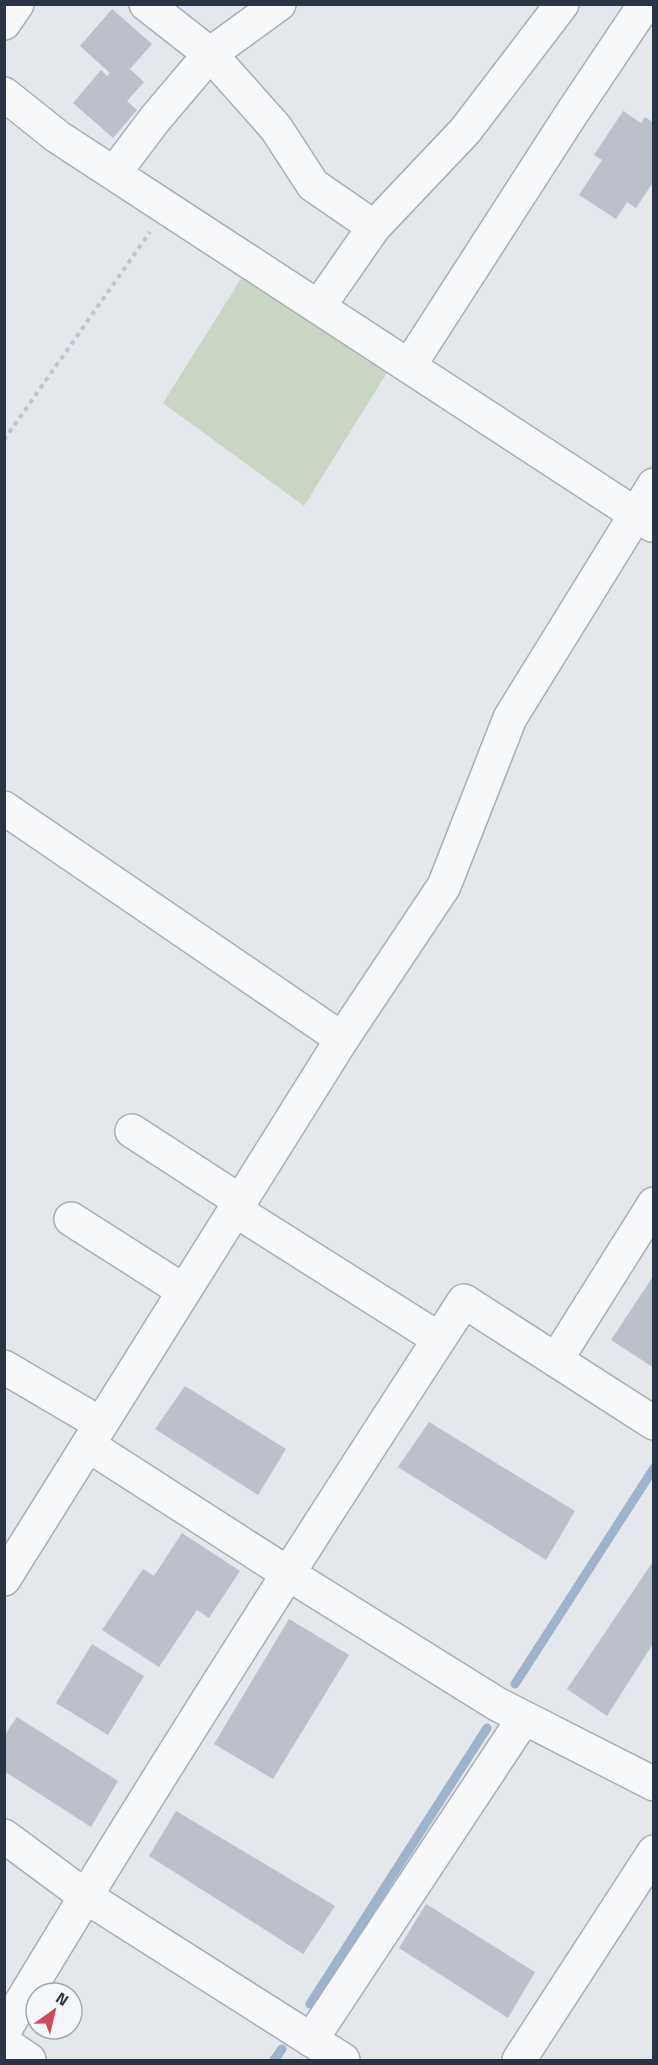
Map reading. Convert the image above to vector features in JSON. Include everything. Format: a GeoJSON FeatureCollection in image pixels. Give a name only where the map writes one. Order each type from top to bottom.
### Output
{"type":"FeatureCollection","features":[{"type":"Feature","properties":{"kind":"street"},"geometry":{"type":"LineString","coordinates":[[4,23],[17,4]]}},
{"type":"Feature","properties":{"kind":"street"},"geometry":{"type":"LineString","coordinates":[[146,4],[210,54],[276,128],[313,185],[374,228]]}},
{"type":"Feature","properties":{"kind":"street"},"geometry":{"type":"LineString","coordinates":[[115,172],[155,119],[210,54],[279,4]]}},
{"type":"Feature","properties":{"kind":"street"},"geometry":{"type":"LineString","coordinates":[[319,306],[374,228],[465,131],[562,4]]}},
{"type":"Feature","properties":{"kind":"street"},"geometry":{"type":"LineString","coordinates":[[409,366],[645,4]]}},
{"type":"Feature","properties":{"kind":"street"},"geometry":{"type":"LineString","coordinates":[[4,94],[58,136],[644,520]]}},
{"type":"Feature","properties":{"kind":"street"},"geometry":{"type":"LineString","coordinates":[[6,1573],[342,1039],[444,885],[510,718],[644,520],[654,485]]}},
{"type":"Feature","properties":{"kind":"street"},"geometry":{"type":"LineString","coordinates":[[4,808],[342,1039]]}},
{"type":"Feature","properties":{"kind":"street"},"geometry":{"type":"LineString","coordinates":[[132,1131],[238,1206],[439,1339]]}},
{"type":"Feature","properties":{"kind":"street"},"geometry":{"type":"LineString","coordinates":[[556,1360],[654,1204]]}},
{"type":"Feature","properties":{"kind":"street"},"geometry":{"type":"LineString","coordinates":[[71,1219],[184,1291]]}},
{"type":"Feature","properties":{"kind":"street"},"geometry":{"type":"LineString","coordinates":[[4,2031],[85,1896],[287,1573],[464,1301],[654,1423]]}},
{"type":"Feature","properties":{"kind":"street"},"geometry":{"type":"LineString","coordinates":[[4,1366],[287,1573],[497,1704],[654,1784]]}},
{"type":"Feature","properties":{"kind":"street"},"geometry":{"type":"LineString","coordinates":[[311,2040],[524,1718]]}},
{"type":"Feature","properties":{"kind":"street"},"geometry":{"type":"LineString","coordinates":[[4,1836],[85,1896],[343,2061]]}},
{"type":"Feature","properties":{"kind":"street"},"geometry":{"type":"LineString","coordinates":[[519,2061],[654,1852]]}},
{"type":"Feature","properties":{"kind":"street"},"geometry":{"type":"LineString","coordinates":[[4,2043],[29,2061]]}},
{"type":"Feature","properties":{"kind":"path"},"geometry":{"type":"LineString","coordinates":[[4,441],[167,207]]}},
{"type":"Feature","properties":{"kind":"green space"},"geometry":{"type":"Polygon","coordinates":[[[244,274],[388,371],[304,506],[163,403],[244,274]]]}},
{"type":"Feature","properties":{"kind":"building"},"geometry":{"type":"Polygon","coordinates":[[[112,9],[152,44],[130,69],[144,82],[127,101],[137,110],[113,138],[73,103],[101,70],[107,76],[110,73],[80,46],[112,9]]]}},
{"type":"Feature","properties":{"kind":"building"},"geometry":{"type":"Polygon","coordinates":[[[623,111],[641,123],[645,117],[654,123],[654,181],[636,208],[627,202],[616,219],[579,195],[602,160],[594,155],[623,111]]]}},
{"type":"Feature","properties":{"kind":"building"},"geometry":{"type":"Polygon","coordinates":[[[654,1275],[654,1368],[611,1340],[654,1275]]]}},
{"type":"Feature","properties":{"kind":"building"},"geometry":{"type":"Polygon","coordinates":[[[185,1386],[286,1449],[258,1495],[155,1429],[185,1386]]]}},
{"type":"Feature","properties":{"kind":"building"},"geometry":{"type":"Polygon","coordinates":[[[429,1422],[575,1511],[546,1560],[398,1467],[429,1422]]]}},
{"type":"Feature","properties":{"kind":"building"},"geometry":{"type":"Polygon","coordinates":[[[182,1533],[240,1571],[209,1618],[197,1610],[159,1667],[102,1630],[143,1569],[154,1576],[182,1533]]]}},
{"type":"Feature","properties":{"kind":"building"},"geometry":{"type":"Polygon","coordinates":[[[654,1560],[654,1642],[607,1716],[567,1689],[654,1560]]]}},
{"type":"Feature","properties":{"kind":"building"},"geometry":{"type":"Polygon","coordinates":[[[289,1619],[349,1655],[273,1779],[214,1744],[289,1619]]]}},
{"type":"Feature","properties":{"kind":"building"},"geometry":{"type":"Polygon","coordinates":[[[92,1644],[144,1676],[108,1735],[56,1703],[92,1644]]]}},
{"type":"Feature","properties":{"kind":"building"},"geometry":{"type":"Polygon","coordinates":[[[17,1717],[118,1781],[91,1827],[4,1771],[4,1736],[17,1717]]]}},
{"type":"Feature","properties":{"kind":"building"},"geometry":{"type":"Polygon","coordinates":[[[176,1811],[335,1906],[303,1954],[149,1856],[176,1811]]]}},
{"type":"Feature","properties":{"kind":"building"},"geometry":{"type":"Polygon","coordinates":[[[426,1904],[535,1972],[508,2018],[399,1948],[426,1904]]]}},
{"type":"Feature","properties":{"kind":"waterway"},"geometry":{"type":"LineString","coordinates":[[515,1684],[654,1468]]}},
{"type":"Feature","properties":{"kind":"waterway"},"geometry":{"type":"LineString","coordinates":[[310,2004],[487,1728]]}},
{"type":"Feature","properties":{"kind":"waterway"},"geometry":{"type":"LineString","coordinates":[[274,2060],[282,2049]]}}]}
